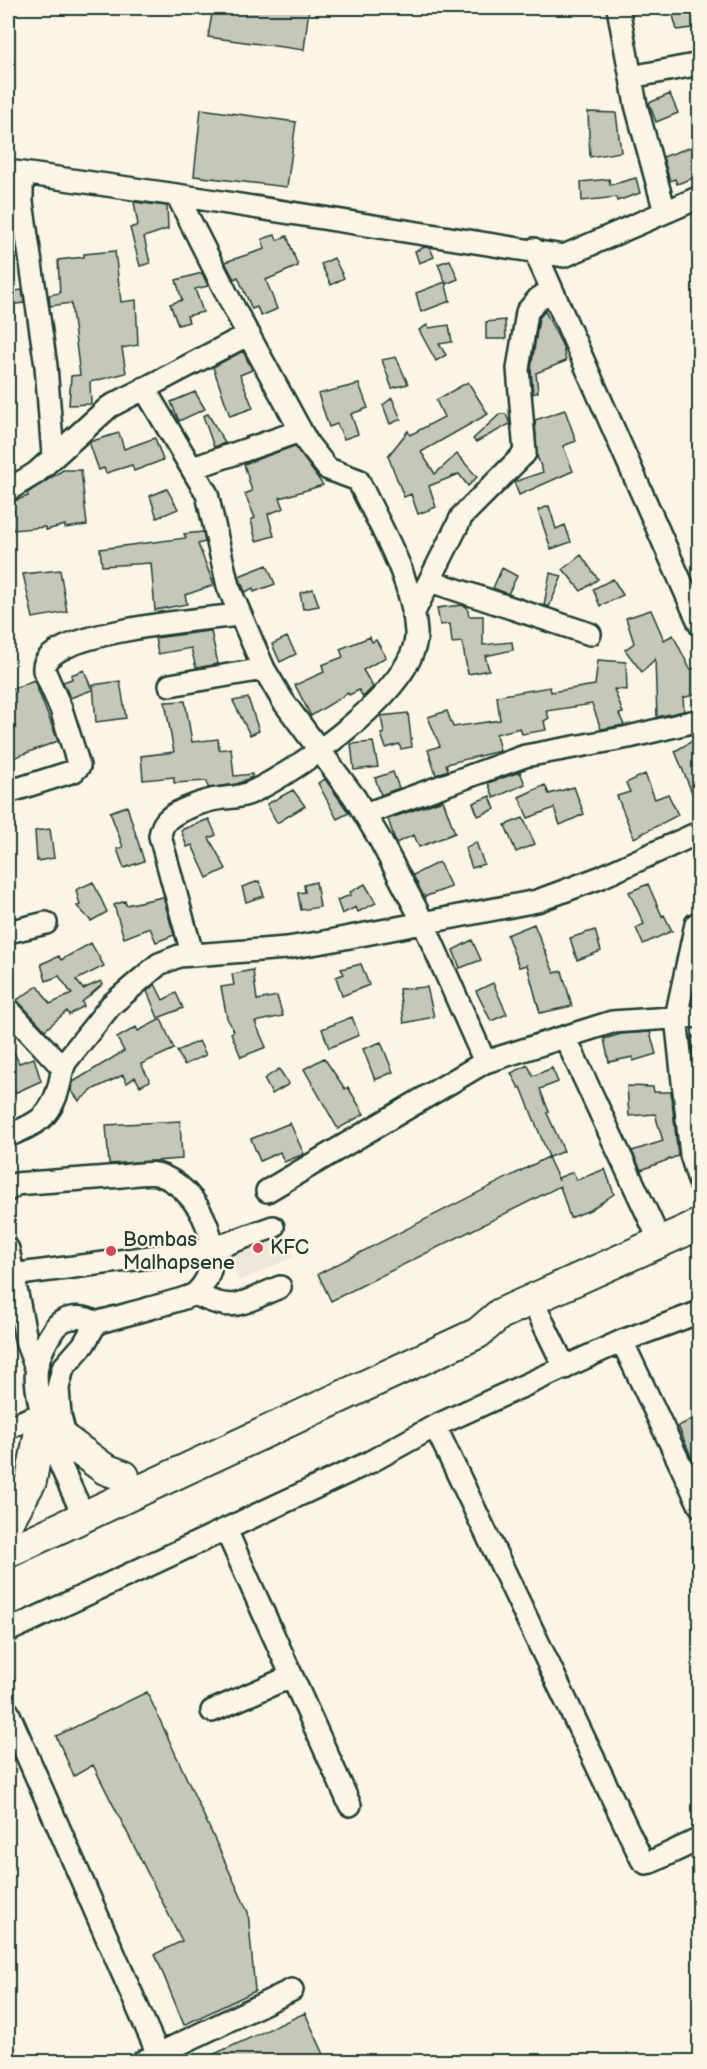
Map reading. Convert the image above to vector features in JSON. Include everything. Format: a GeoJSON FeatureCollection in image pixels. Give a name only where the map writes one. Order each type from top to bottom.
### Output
{"type":"FeatureCollection","features":[{"type":"Feature","properties":{"kind":"highway"},"geometry":{"type":"LineString","coordinates":[[8,1552],[85,1504],[124,1476],[469,1318],[500,1314],[699,1224]]}},
{"type":"Feature","properties":{"kind":"highway"},"geometry":{"type":"LineString","coordinates":[[8,1530],[85,1504],[478,1333],[500,1314]]}},
{"type":"Feature","properties":{"kind":"highway"},"geometry":{"type":"LineString","coordinates":[[8,1522],[31,1481],[42,1416]]}},
{"type":"Feature","properties":{"kind":"highway"},"geometry":{"type":"LineString","coordinates":[[67,1441],[105,1469],[124,1476]]}},
{"type":"Feature","properties":{"kind":"street"},"geometry":{"type":"LineString","coordinates":[[618,8],[636,105],[665,212]]}},
{"type":"Feature","properties":{"kind":"street"},"geometry":{"type":"LineString","coordinates":[[631,77],[699,64]]}},
{"type":"Feature","properties":{"kind":"street"},"geometry":{"type":"LineString","coordinates":[[53,455],[46,366],[22,202],[15,172],[534,249],[564,256],[699,197]]}},
{"type":"Feature","properties":{"kind":"street"},"geometry":{"type":"LineString","coordinates":[[177,195],[300,431],[328,470],[358,480],[402,575],[417,634],[403,674],[366,713],[252,792],[238,798],[216,799],[176,813],[166,820],[160,836],[192,953]]}},
{"type":"Feature","properties":{"kind":"street"},"geometry":{"type":"LineString","coordinates":[[534,249],[699,625]]}},
{"type":"Feature","properties":{"kind":"street"},"geometry":{"type":"LineString","coordinates":[[413,614],[462,516],[525,453],[518,369],[527,312],[538,299],[551,291]]}},
{"type":"Feature","properties":{"kind":"street"},"geometry":{"type":"LineString","coordinates":[[8,490],[36,473],[53,455],[109,407],[249,334]]}},
{"type":"Feature","properties":{"kind":"street"},"geometry":{"type":"LineString","coordinates":[[144,388],[207,494],[228,586],[264,669],[283,701],[365,814],[423,922],[484,1062]]}},
{"type":"Feature","properties":{"kind":"street"},"geometry":{"type":"LineString","coordinates":[[193,468],[300,431]]}},
{"type":"Feature","properties":{"kind":"street"},"geometry":{"type":"LineString","coordinates":[[430,581],[590,634]]}},
{"type":"Feature","properties":{"kind":"street"},"geometry":{"type":"LineString","coordinates":[[8,792],[74,771],[79,766],[61,709],[44,670],[43,664],[47,657],[88,639],[131,627],[240,615]]}},
{"type":"Feature","properties":{"kind":"street"},"geometry":{"type":"LineString","coordinates":[[170,685],[264,669]]}},
{"type":"Feature","properties":{"kind":"street"},"geometry":{"type":"LineString","coordinates":[[365,814],[525,756],[629,737],[699,720]]}},
{"type":"Feature","properties":{"kind":"street"},"geometry":{"type":"LineString","coordinates":[[8,1136],[42,1119],[52,1109],[62,1067],[111,1005],[159,964],[192,953],[287,948],[349,938],[537,901],[599,878],[699,832]]}},
{"type":"Feature","properties":{"kind":"street"},"geometry":{"type":"LineString","coordinates":[[8,932],[46,922]]}},
{"type":"Feature","properties":{"kind":"street"},"geometry":{"type":"LineString","coordinates":[[696,924],[676,1017],[691,1155],[699,1184]]}},
{"type":"Feature","properties":{"kind":"street"},"geometry":{"type":"LineString","coordinates":[[8,1009],[62,1067]]}},
{"type":"Feature","properties":{"kind":"street"},"geometry":{"type":"LineString","coordinates":[[267,1191],[484,1062],[612,1022],[699,1016]]}},
{"type":"Feature","properties":{"kind":"street"},"geometry":{"type":"LineString","coordinates":[[565,1037],[660,1241]]}},
{"type":"Feature","properties":{"kind":"street"},"geometry":{"type":"LineString","coordinates":[[8,1190],[16,1184],[156,1174],[177,1184],[195,1201],[209,1225],[212,1249],[207,1276],[195,1294],[96,1323],[84,1344],[63,1368],[58,1388],[60,1416],[85,1504]]}},
{"type":"Feature","properties":{"kind":"street"},"geometry":{"type":"LineString","coordinates":[[12,1275],[212,1249],[273,1227]]}},
{"type":"Feature","properties":{"kind":"street"},"geometry":{"type":"LineString","coordinates":[[8,1249],[12,1296],[36,1368],[42,1416],[85,1504]]}},
{"type":"Feature","properties":{"kind":"street"},"geometry":{"type":"LineString","coordinates":[[195,1294],[215,1304],[232,1307],[280,1287]]}},
{"type":"Feature","properties":{"kind":"street"},"geometry":{"type":"LineString","coordinates":[[532,1300],[565,1368]]}},
{"type":"Feature","properties":{"kind":"street"},"geometry":{"type":"LineString","coordinates":[[8,1630],[370,1462],[435,1426],[622,1341],[699,1311]]}},
{"type":"Feature","properties":{"kind":"street"},"geometry":{"type":"LineString","coordinates":[[36,1368],[44,1345],[58,1324],[84,1316],[96,1323]]}},
{"type":"Feature","properties":{"kind":"street"},"geometry":{"type":"LineString","coordinates":[[622,1341],[699,1506]]}},
{"type":"Feature","properties":{"kind":"street"},"geometry":{"type":"LineString","coordinates":[[8,1428],[42,1416]]}},
{"type":"Feature","properties":{"kind":"street"},"geometry":{"type":"LineString","coordinates":[[435,1426],[642,1860],[646,1863],[651,1862],[699,1839]]}},
{"type":"Feature","properties":{"kind":"street"},"geometry":{"type":"LineString","coordinates":[[226,1530],[350,1805]]}},
{"type":"Feature","properties":{"kind":"street"},"geometry":{"type":"LineString","coordinates":[[212,1711],[292,1676]]}},
{"type":"Feature","properties":{"kind":"street"},"geometry":{"type":"LineString","coordinates":[[8,1712],[150,2058],[292,1990]]}},
{"type":"Feature","properties":{"kind":"shaded area","name":"KFC"},"geometry":{"type":"Polygon","coordinates":[[[277,1217],[294,1257],[239,1281],[223,1239],[277,1217]]]}},
{"type":"Feature","properties":{"kind":"building"},"geometry":{"type":"Polygon","coordinates":[[[213,8],[309,8],[304,50],[208,37],[213,8]]]}},
{"type":"Feature","properties":{"kind":"building"},"geometry":{"type":"Polygon","coordinates":[[[699,9],[699,27],[677,30],[672,12],[699,9]]]}},
{"type":"Feature","properties":{"kind":"building"},"geometry":{"type":"Polygon","coordinates":[[[670,94],[678,113],[656,122],[649,103],[670,94]]]}},
{"type":"Feature","properties":{"kind":"building"},"geometry":{"type":"Polygon","coordinates":[[[201,109],[296,122],[287,187],[194,176],[201,109]]]}},
{"type":"Feature","properties":{"kind":"building"},"geometry":{"type":"Polygon","coordinates":[[[588,112],[616,113],[621,152],[590,157],[588,112]]]}},
{"type":"Feature","properties":{"kind":"building"},"geometry":{"type":"Polygon","coordinates":[[[699,144],[699,176],[677,184],[675,179],[670,181],[663,157],[699,144]]]}},
{"type":"Feature","properties":{"kind":"building"},"geometry":{"type":"Polygon","coordinates":[[[636,178],[640,193],[617,201],[616,197],[582,201],[581,182],[609,179],[610,185],[636,178]]]}},
{"type":"Feature","properties":{"kind":"building"},"geometry":{"type":"Polygon","coordinates":[[[134,202],[167,206],[168,229],[144,237],[150,263],[140,266],[130,228],[138,225],[134,202]]]}},
{"type":"Feature","properties":{"kind":"building"},"geometry":{"type":"Polygon","coordinates":[[[275,235],[277,240],[287,236],[298,266],[266,280],[277,309],[261,316],[257,307],[252,309],[238,277],[234,279],[225,262],[265,249],[262,239],[275,235]]]}},
{"type":"Feature","properties":{"kind":"building"},"geometry":{"type":"Polygon","coordinates":[[[425,247],[430,248],[434,257],[419,263],[415,251],[425,247]]]}},
{"type":"Feature","properties":{"kind":"building"},"geometry":{"type":"Polygon","coordinates":[[[115,251],[121,302],[136,300],[138,345],[122,348],[126,373],[90,382],[91,404],[69,405],[71,376],[80,375],[71,303],[50,306],[49,295],[60,293],[58,260],[84,257],[84,254],[115,251]]]}},
{"type":"Feature","properties":{"kind":"building"},"geometry":{"type":"Polygon","coordinates":[[[334,258],[344,278],[331,285],[321,264],[334,258]]]}},
{"type":"Feature","properties":{"kind":"building"},"geometry":{"type":"Polygon","coordinates":[[[450,260],[458,279],[446,284],[438,264],[450,260]]]}},
{"type":"Feature","properties":{"kind":"building"},"geometry":{"type":"Polygon","coordinates":[[[202,273],[208,286],[195,289],[203,312],[187,316],[189,322],[178,325],[170,304],[182,300],[176,280],[202,273]]]}},
{"type":"Feature","properties":{"kind":"building"},"geometry":{"type":"Polygon","coordinates":[[[445,282],[450,301],[421,312],[416,293],[445,282]]]}},
{"type":"Feature","properties":{"kind":"building"},"geometry":{"type":"Polygon","coordinates":[[[22,290],[24,303],[8,305],[8,292],[22,290]]]}},
{"type":"Feature","properties":{"kind":"building"},"geometry":{"type":"Polygon","coordinates":[[[545,311],[563,347],[566,361],[536,373],[538,392],[533,394],[531,369],[539,318],[545,311]]]}},
{"type":"Feature","properties":{"kind":"building"},"geometry":{"type":"Polygon","coordinates":[[[505,320],[506,339],[486,339],[486,322],[505,320]]]}},
{"type":"Feature","properties":{"kind":"building"},"geometry":{"type":"Polygon","coordinates":[[[427,325],[429,328],[449,325],[452,342],[439,344],[446,355],[436,361],[419,330],[427,325]]]}},
{"type":"Feature","properties":{"kind":"building"},"geometry":{"type":"Polygon","coordinates":[[[243,351],[252,370],[240,375],[253,408],[230,416],[213,367],[243,351]]]}},
{"type":"Feature","properties":{"kind":"building"},"geometry":{"type":"Polygon","coordinates":[[[396,357],[408,384],[392,388],[382,360],[396,357]]]}},
{"type":"Feature","properties":{"kind":"building"},"geometry":{"type":"Polygon","coordinates":[[[468,382],[488,414],[421,452],[435,474],[457,454],[477,477],[468,486],[459,474],[429,486],[436,507],[418,514],[411,494],[404,497],[388,456],[408,431],[410,435],[444,417],[436,400],[468,382]]]}},
{"type":"Feature","properties":{"kind":"building"},"geometry":{"type":"Polygon","coordinates":[[[359,384],[368,408],[351,414],[358,434],[344,439],[337,424],[329,427],[318,394],[359,384]]]}},
{"type":"Feature","properties":{"kind":"building"},"geometry":{"type":"Polygon","coordinates":[[[195,392],[205,409],[179,421],[171,402],[195,392]]]}},
{"type":"Feature","properties":{"kind":"building"},"geometry":{"type":"Polygon","coordinates":[[[392,398],[401,419],[390,424],[383,405],[392,398]]]}},
{"type":"Feature","properties":{"kind":"building"},"geometry":{"type":"Polygon","coordinates":[[[565,410],[576,441],[563,446],[573,471],[519,495],[514,482],[543,472],[537,456],[535,420],[565,410]]]}},
{"type":"Feature","properties":{"kind":"building"},"geometry":{"type":"Polygon","coordinates":[[[208,414],[225,443],[214,447],[203,416],[208,414]]]}},
{"type":"Feature","properties":{"kind":"building"},"geometry":{"type":"Polygon","coordinates":[[[500,414],[506,414],[510,424],[476,442],[473,439],[500,414]]]}},
{"type":"Feature","properties":{"kind":"building"},"geometry":{"type":"Polygon","coordinates":[[[119,433],[124,449],[155,438],[163,460],[134,471],[132,465],[106,473],[104,468],[99,470],[89,442],[119,433]]]}},
{"type":"Feature","properties":{"kind":"building"},"geometry":{"type":"Polygon","coordinates":[[[295,446],[323,485],[280,498],[284,508],[268,514],[274,536],[256,541],[251,520],[255,518],[245,494],[252,491],[244,464],[295,446]]]}},
{"type":"Feature","properties":{"kind":"building"},"geometry":{"type":"Polygon","coordinates":[[[63,470],[81,470],[87,525],[65,528],[65,525],[46,530],[45,527],[13,530],[8,513],[14,511],[11,502],[28,496],[27,493],[63,470]]]}},
{"type":"Feature","properties":{"kind":"building"},"geometry":{"type":"Polygon","coordinates":[[[167,489],[178,509],[157,518],[150,496],[167,489]]]}},
{"type":"Feature","properties":{"kind":"building"},"geometry":{"type":"Polygon","coordinates":[[[549,506],[556,529],[565,525],[571,542],[551,549],[538,510],[549,506]]]}},
{"type":"Feature","properties":{"kind":"building"},"geometry":{"type":"Polygon","coordinates":[[[203,532],[205,542],[198,544],[214,585],[185,595],[187,604],[155,610],[151,563],[102,566],[100,549],[186,538],[184,534],[203,532]]]}},
{"type":"Feature","properties":{"kind":"building"},"geometry":{"type":"Polygon","coordinates":[[[581,555],[598,579],[581,591],[563,569],[581,555]]]}},
{"type":"Feature","properties":{"kind":"building"},"geometry":{"type":"Polygon","coordinates":[[[267,565],[275,584],[254,592],[253,588],[245,592],[239,576],[267,565]]]}},
{"type":"Feature","properties":{"kind":"building"},"geometry":{"type":"Polygon","coordinates":[[[502,568],[517,576],[508,594],[493,588],[502,568]]]}},
{"type":"Feature","properties":{"kind":"building"},"geometry":{"type":"Polygon","coordinates":[[[60,570],[67,612],[33,618],[23,574],[60,570]]]}},
{"type":"Feature","properties":{"kind":"building"},"geometry":{"type":"Polygon","coordinates":[[[550,573],[562,576],[549,607],[544,605],[550,573]]]}},
{"type":"Feature","properties":{"kind":"building"},"geometry":{"type":"Polygon","coordinates":[[[613,579],[623,595],[600,606],[593,589],[613,579]]]}},
{"type":"Feature","properties":{"kind":"building"},"geometry":{"type":"Polygon","coordinates":[[[313,589],[319,606],[303,609],[300,593],[313,589]]]}},
{"type":"Feature","properties":{"kind":"building"},"geometry":{"type":"Polygon","coordinates":[[[462,605],[467,607],[469,616],[483,616],[483,645],[512,642],[513,650],[485,656],[489,670],[468,674],[462,642],[452,643],[450,624],[440,625],[437,608],[462,605]]]}},
{"type":"Feature","properties":{"kind":"building"},"geometry":{"type":"Polygon","coordinates":[[[651,610],[664,640],[673,635],[690,669],[696,668],[699,679],[699,693],[683,698],[684,711],[657,717],[655,659],[642,672],[625,650],[634,643],[626,618],[651,610]]]}},
{"type":"Feature","properties":{"kind":"building"},"geometry":{"type":"Polygon","coordinates":[[[211,631],[218,664],[196,668],[191,648],[158,654],[155,638],[211,631]]]}},
{"type":"Feature","properties":{"kind":"building"},"geometry":{"type":"Polygon","coordinates":[[[287,637],[296,654],[280,662],[272,644],[287,637]]]}},
{"type":"Feature","properties":{"kind":"building"},"geometry":{"type":"Polygon","coordinates":[[[370,637],[372,642],[376,640],[386,657],[363,670],[373,687],[363,697],[359,690],[349,695],[348,693],[311,716],[295,685],[324,672],[322,665],[343,657],[340,649],[370,637]]]}},
{"type":"Feature","properties":{"kind":"building"},"geometry":{"type":"Polygon","coordinates":[[[598,660],[626,662],[627,690],[614,689],[623,713],[619,714],[624,725],[601,729],[592,704],[546,711],[549,718],[544,721],[546,730],[522,734],[520,728],[496,734],[500,751],[446,764],[448,770],[436,775],[428,750],[440,746],[428,717],[447,711],[453,727],[500,720],[497,696],[550,687],[551,692],[595,685],[598,660]]]}},
{"type":"Feature","properties":{"kind":"building"},"geometry":{"type":"Polygon","coordinates":[[[84,670],[92,690],[70,698],[63,682],[72,679],[71,675],[84,670]]]}},
{"type":"Feature","properties":{"kind":"building"},"geometry":{"type":"Polygon","coordinates":[[[34,680],[58,741],[8,760],[8,728],[15,727],[8,710],[8,691],[34,680]]]}},
{"type":"Feature","properties":{"kind":"building"},"geometry":{"type":"Polygon","coordinates":[[[120,681],[126,718],[96,722],[93,685],[120,681]]]}},
{"type":"Feature","properties":{"kind":"building"},"geometry":{"type":"Polygon","coordinates":[[[248,698],[259,731],[250,735],[233,701],[248,698]]]}},
{"type":"Feature","properties":{"kind":"building"},"geometry":{"type":"Polygon","coordinates":[[[185,701],[192,742],[218,739],[219,750],[231,748],[234,776],[252,774],[252,777],[237,784],[208,788],[207,781],[174,783],[174,777],[143,780],[141,756],[174,752],[165,702],[185,701]]]}},
{"type":"Feature","properties":{"kind":"building"},"geometry":{"type":"Polygon","coordinates":[[[408,713],[412,747],[401,749],[399,744],[386,748],[381,734],[384,733],[381,716],[408,713]]]}},
{"type":"Feature","properties":{"kind":"building"},"geometry":{"type":"Polygon","coordinates":[[[699,737],[699,810],[675,751],[699,737]]]}},
{"type":"Feature","properties":{"kind":"building"},"geometry":{"type":"Polygon","coordinates":[[[373,742],[378,767],[354,770],[351,744],[373,742]]]}},
{"type":"Feature","properties":{"kind":"building"},"geometry":{"type":"Polygon","coordinates":[[[393,772],[399,788],[381,795],[375,778],[393,772]]]}},
{"type":"Feature","properties":{"kind":"building"},"geometry":{"type":"Polygon","coordinates":[[[520,772],[525,784],[494,798],[488,783],[520,772]]]}},
{"type":"Feature","properties":{"kind":"building"},"geometry":{"type":"Polygon","coordinates":[[[645,774],[655,799],[668,794],[678,815],[634,838],[617,796],[630,792],[626,783],[645,774]]]}},
{"type":"Feature","properties":{"kind":"building"},"geometry":{"type":"Polygon","coordinates":[[[325,779],[349,813],[337,819],[318,783],[325,779]]]}},
{"type":"Feature","properties":{"kind":"building"},"geometry":{"type":"Polygon","coordinates":[[[545,785],[549,794],[574,787],[584,814],[560,825],[554,808],[528,818],[519,797],[545,785]]]}},
{"type":"Feature","properties":{"kind":"building"},"geometry":{"type":"Polygon","coordinates":[[[293,790],[305,806],[277,823],[267,804],[293,790]]]}},
{"type":"Feature","properties":{"kind":"building"},"geometry":{"type":"Polygon","coordinates":[[[490,796],[495,809],[478,816],[473,803],[490,796]]]}},
{"type":"Feature","properties":{"kind":"building"},"geometry":{"type":"Polygon","coordinates":[[[443,800],[455,833],[419,847],[414,835],[396,843],[388,819],[443,800]]]}},
{"type":"Feature","properties":{"kind":"building"},"geometry":{"type":"Polygon","coordinates":[[[127,806],[144,861],[124,868],[117,849],[123,847],[110,812],[127,806]]]}},
{"type":"Feature","properties":{"kind":"building"},"geometry":{"type":"Polygon","coordinates":[[[523,818],[535,844],[516,852],[505,825],[523,818]]]}},
{"type":"Feature","properties":{"kind":"building"},"geometry":{"type":"Polygon","coordinates":[[[209,819],[216,835],[209,838],[226,869],[207,878],[192,845],[187,847],[181,830],[209,819]]]}},
{"type":"Feature","properties":{"kind":"building"},"geometry":{"type":"Polygon","coordinates":[[[50,829],[54,858],[37,861],[35,831],[50,829]]]}},
{"type":"Feature","properties":{"kind":"building"},"geometry":{"type":"Polygon","coordinates":[[[476,842],[484,864],[472,868],[465,848],[476,842]]]}},
{"type":"Feature","properties":{"kind":"building"},"geometry":{"type":"Polygon","coordinates":[[[439,862],[451,887],[424,897],[413,875],[439,862]]]}},
{"type":"Feature","properties":{"kind":"building"},"geometry":{"type":"Polygon","coordinates":[[[259,881],[264,896],[246,902],[242,887],[259,881]]]}},
{"type":"Feature","properties":{"kind":"building"},"geometry":{"type":"Polygon","coordinates":[[[93,882],[107,912],[91,921],[77,906],[80,905],[76,890],[93,882]]]}},
{"type":"Feature","properties":{"kind":"building"},"geometry":{"type":"Polygon","coordinates":[[[316,882],[320,907],[301,910],[298,893],[305,892],[304,885],[316,882]]]}},
{"type":"Feature","properties":{"kind":"building"},"geometry":{"type":"Polygon","coordinates":[[[365,884],[376,903],[358,912],[356,907],[342,914],[337,900],[351,895],[350,892],[365,884]]]}},
{"type":"Feature","properties":{"kind":"building"},"geometry":{"type":"Polygon","coordinates":[[[648,884],[662,916],[664,915],[672,931],[643,944],[636,928],[644,924],[629,892],[648,884]]]}},
{"type":"Feature","properties":{"kind":"building"},"geometry":{"type":"Polygon","coordinates":[[[163,897],[174,935],[156,942],[150,928],[124,938],[114,905],[125,901],[126,905],[163,897]]]}},
{"type":"Feature","properties":{"kind":"building"},"geometry":{"type":"Polygon","coordinates":[[[534,924],[554,973],[562,971],[572,1006],[540,1013],[527,965],[519,967],[507,935],[534,924]]]}},
{"type":"Feature","properties":{"kind":"building"},"geometry":{"type":"Polygon","coordinates":[[[595,930],[601,951],[577,960],[570,938],[595,930]]]}},
{"type":"Feature","properties":{"kind":"building"},"geometry":{"type":"Polygon","coordinates":[[[472,940],[481,960],[460,968],[453,950],[472,940]]]}},
{"type":"Feature","properties":{"kind":"building"},"geometry":{"type":"Polygon","coordinates":[[[91,943],[104,966],[76,980],[83,989],[101,981],[103,984],[82,1002],[84,1006],[69,1015],[67,1011],[45,1030],[17,1000],[38,986],[50,1004],[72,994],[59,976],[46,981],[41,964],[59,956],[61,960],[91,943]]]}},
{"type":"Feature","properties":{"kind":"building"},"geometry":{"type":"Polygon","coordinates":[[[361,964],[369,985],[342,996],[336,977],[344,974],[341,969],[361,964]]]}},
{"type":"Feature","properties":{"kind":"building"},"geometry":{"type":"Polygon","coordinates":[[[253,970],[257,1000],[277,996],[283,1016],[255,1022],[266,1047],[241,1057],[231,1033],[234,1031],[227,1018],[221,987],[234,985],[232,974],[253,970]]]}},
{"type":"Feature","properties":{"kind":"building"},"geometry":{"type":"Polygon","coordinates":[[[493,983],[507,1014],[491,1021],[476,991],[493,983]]]}},
{"type":"Feature","properties":{"kind":"building"},"geometry":{"type":"Polygon","coordinates":[[[155,984],[163,1000],[176,993],[183,1008],[158,1018],[147,991],[155,984]]]}},
{"type":"Feature","properties":{"kind":"building"},"geometry":{"type":"Polygon","coordinates":[[[427,987],[434,1017],[404,1023],[399,989],[427,987]]]}},
{"type":"Feature","properties":{"kind":"building"},"geometry":{"type":"Polygon","coordinates":[[[352,1017],[359,1035],[329,1048],[322,1029],[352,1017]]]}},
{"type":"Feature","properties":{"kind":"building"},"geometry":{"type":"Polygon","coordinates":[[[161,1019],[174,1049],[141,1064],[150,1081],[140,1086],[135,1077],[127,1083],[123,1075],[94,1089],[79,1101],[71,1090],[73,1082],[124,1051],[117,1038],[136,1027],[138,1031],[161,1019]]]}},
{"type":"Feature","properties":{"kind":"building"},"geometry":{"type":"Polygon","coordinates":[[[650,1032],[656,1054],[633,1061],[633,1057],[609,1062],[604,1039],[621,1034],[650,1032]]]}},
{"type":"Feature","properties":{"kind":"building"},"geometry":{"type":"Polygon","coordinates":[[[691,1037],[699,1037],[699,1071],[695,1071],[691,1037]]]}},
{"type":"Feature","properties":{"kind":"building"},"geometry":{"type":"Polygon","coordinates":[[[8,1039],[19,1063],[34,1058],[41,1081],[8,1096],[8,1039]]]}},
{"type":"Feature","properties":{"kind":"building"},"geometry":{"type":"Polygon","coordinates":[[[199,1041],[206,1055],[184,1065],[177,1051],[199,1041]]]}},
{"type":"Feature","properties":{"kind":"building"},"geometry":{"type":"Polygon","coordinates":[[[381,1042],[393,1072],[375,1080],[363,1049],[381,1042]]]}},
{"type":"Feature","properties":{"kind":"building"},"geometry":{"type":"Polygon","coordinates":[[[324,1058],[345,1089],[348,1087],[364,1114],[338,1129],[304,1069],[324,1058]]]}},
{"type":"Feature","properties":{"kind":"building"},"geometry":{"type":"Polygon","coordinates":[[[528,1065],[533,1076],[552,1068],[558,1082],[540,1089],[549,1112],[547,1113],[564,1151],[549,1157],[521,1087],[519,1088],[511,1073],[528,1065]]]}},
{"type":"Feature","properties":{"kind":"building"},"geometry":{"type":"Polygon","coordinates":[[[279,1069],[289,1084],[272,1094],[264,1079],[279,1069]]]}},
{"type":"Feature","properties":{"kind":"building"},"geometry":{"type":"Polygon","coordinates":[[[627,1086],[653,1087],[654,1092],[671,1092],[678,1156],[641,1170],[632,1151],[663,1141],[655,1114],[629,1116],[627,1086]]]}},
{"type":"Feature","properties":{"kind":"building"},"geometry":{"type":"Polygon","coordinates":[[[180,1121],[182,1159],[109,1164],[106,1125],[180,1121]]]}},
{"type":"Feature","properties":{"kind":"building"},"geometry":{"type":"Polygon","coordinates":[[[290,1123],[304,1154],[284,1162],[280,1152],[260,1161],[251,1139],[290,1123]]]}},
{"type":"Feature","properties":{"kind":"building"},"geometry":{"type":"Polygon","coordinates":[[[548,1157],[559,1181],[558,1178],[573,1172],[577,1180],[605,1169],[614,1194],[590,1210],[570,1218],[560,1186],[331,1301],[318,1274],[548,1157]]]}},
{"type":"Feature","properties":{"kind":"building"},"geometry":{"type":"Polygon","coordinates":[[[699,1416],[699,1475],[678,1426],[699,1416]]]}},
{"type":"Feature","properties":{"kind":"building"},"geometry":{"type":"Polygon","coordinates":[[[147,1692],[248,1912],[255,1991],[184,2025],[155,1954],[182,1941],[93,1765],[74,1776],[56,1736],[147,1692]]]}},
{"type":"Feature","properties":{"kind":"building"},"geometry":{"type":"Polygon","coordinates":[[[305,2013],[327,2061],[199,2061],[305,2013]]]}},
{"type":"Feature","properties":{"kind":"place","name":"KFC"},"geometry":{"type":"Point","coordinates":[258,1248]}},
{"type":"Feature","properties":{"kind":"place","name":"Bombas Malhapsene"},"geometry":{"type":"Point","coordinates":[111,1251]}}]}
